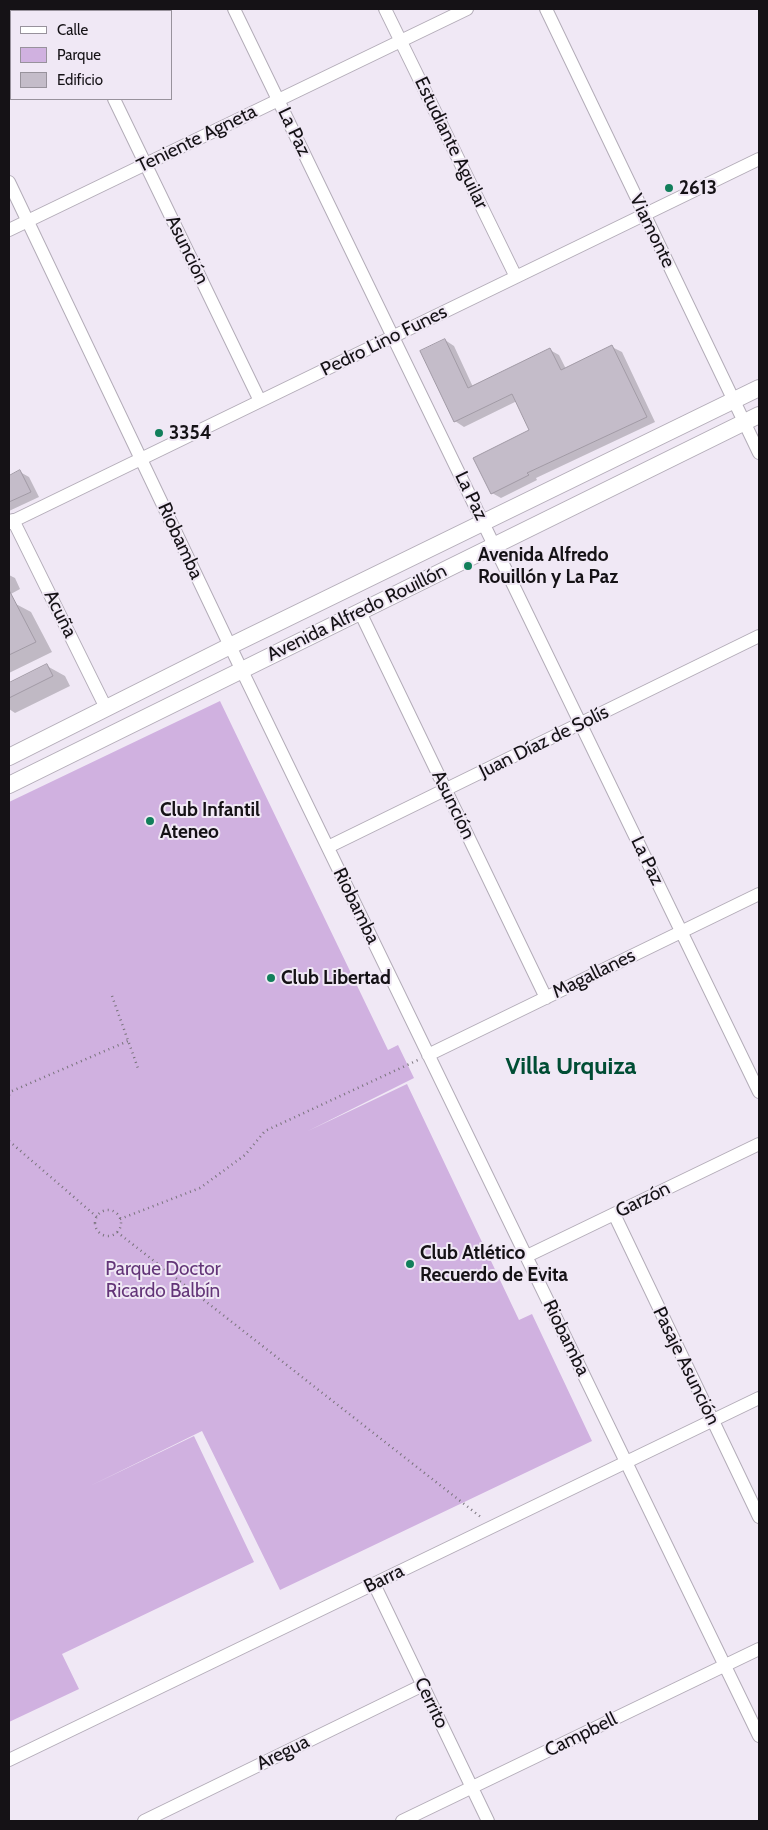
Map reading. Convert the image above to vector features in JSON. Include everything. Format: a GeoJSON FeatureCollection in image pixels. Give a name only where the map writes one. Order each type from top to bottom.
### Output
{"type":"FeatureCollection","features":[{"type":"Feature","properties":{"kind":"street","name":"La Paz"},"geometry":{"type":"LineString","coordinates":[[234,9],[759,1092]]}},
{"type":"Feature","properties":{"kind":"street","name":"Estudiante Aguilar"},"geometry":{"type":"LineString","coordinates":[[386,9],[516,277]]}},
{"type":"Feature","properties":{"kind":"street","name":"Teniente Agneta"},"geometry":{"type":"LineString","coordinates":[[9,230],[467,9]]}},
{"type":"Feature","properties":{"kind":"street","name":"Viamonte"},"geometry":{"type":"LineString","coordinates":[[546,9],[734,400],[752,419],[759,452]]}},
{"type":"Feature","properties":{"kind":"street","name":"Asunción"},"geometry":{"type":"LineString","coordinates":[[114,100],[260,401]]}},
{"type":"Feature","properties":{"kind":"street","name":"Pedro Lino Funes"},"geometry":{"type":"LineString","coordinates":[[11,521],[759,159]]}},
{"type":"Feature","properties":{"kind":"street","name":"Riobamba"},"geometry":{"type":"LineString","coordinates":[[9,182],[235,658],[759,1736]]}},
{"type":"Feature","properties":{"kind":"street","name":"Avenida Alfredo Rouillón"},"geometry":{"type":"LineString","coordinates":[[9,785],[483,522],[759,388]]}},
{"type":"Feature","properties":{"kind":"street","name":"Avenida Alfredo Rouillón"},"geometry":{"type":"LineString","coordinates":[[9,757],[106,708],[360,612],[752,419]]}},
{"type":"Feature","properties":{"kind":"street","name":"Acuña"},"geometry":{"type":"LineString","coordinates":[[11,521],[106,708]]}},
{"type":"Feature","properties":{"kind":"street","name":"Asunción"},"geometry":{"type":"LineString","coordinates":[[360,612],[546,998]]}},
{"type":"Feature","properties":{"kind":"street","name":"Juan Díaz de Solís"},"geometry":{"type":"LineString","coordinates":[[328,847],[759,636]]}},
{"type":"Feature","properties":{"kind":"street","name":"Magallanes"},"geometry":{"type":"LineString","coordinates":[[428,1055],[759,894]]}},
{"type":"Feature","properties":{"kind":"street","name":"Garzón"},"geometry":{"type":"LineString","coordinates":[[527,1256],[759,1144]]}},
{"type":"Feature","properties":{"kind":"street","name":"Pasaje Asunción"},"geometry":{"type":"LineString","coordinates":[[614,1214],[759,1518]]}},
{"type":"Feature","properties":{"kind":"street","name":"Barra"},"geometry":{"type":"LineString","coordinates":[[9,1760],[759,1398]]}},
{"type":"Feature","properties":{"kind":"street","name":"Cerrito"},"geometry":{"type":"LineString","coordinates":[[374,1584],[488,1821]]}},
{"type":"Feature","properties":{"kind":"street","name":"Campbell"},"geometry":{"type":"LineString","coordinates":[[402,1821],[759,1649]]}},
{"type":"Feature","properties":{"kind":"street","name":"Aregua"},"geometry":{"type":"LineString","coordinates":[[144,1821],[422,1684]]}},
{"type":"Feature","properties":{"kind":"path"},"geometry":{"type":"LineString","coordinates":[[112,996],[139,1071]]}},
{"type":"Feature","properties":{"kind":"path"},"geometry":{"type":"LineString","coordinates":[[9,1094],[12,1091],[128,1041]]}},
{"type":"Feature","properties":{"kind":"path"},"geometry":{"type":"LineString","coordinates":[[120,1219],[200,1188],[245,1155],[265,1131],[428,1055]]}},
{"type":"Feature","properties":{"kind":"path"},"geometry":{"type":"LineString","coordinates":[[9,1141],[97,1217]]}},
{"type":"Feature","properties":{"kind":"path"},"geometry":{"type":"LineString","coordinates":[[102,1212],[116,1213],[120,1219],[121,1226],[111,1236],[103,1236],[97,1231],[95,1224],[97,1217],[102,1212]]}},
{"type":"Feature","properties":{"kind":"path"},"geometry":{"type":"LineString","coordinates":[[117,1232],[493,1526]]}},
{"type":"Feature","properties":{"kind":"green space","name":"Parque Doctor Ricardo Balbín"},"geometry":{"type":"Polygon","coordinates":[[[220,701],[388,1050],[398,1045],[414,1078],[308,1131],[407,1084],[519,1320],[532,1314],[592,1441],[280,1590],[202,1431],[90,1486],[194,1436],[254,1562],[62,1654],[79,1689],[9,1722],[9,802],[220,701]]]}},
{"type":"Feature","properties":{"kind":"building"},"geometry":{"type":"Polygon","coordinates":[[[445,339],[468,388],[550,348],[561,370],[612,345],[647,417],[527,473],[529,475],[491,494],[473,458],[529,430],[512,394],[454,422],[420,351],[445,339]]]}},
{"type":"Feature","properties":{"kind":"building"},"geometry":{"type":"Polygon","coordinates":[[[20,470],[31,492],[9,502],[9,476],[20,470]]]}},
{"type":"Feature","properties":{"kind":"building"},"geometry":{"type":"Polygon","coordinates":[[[9,590],[36,642],[9,655],[9,590]]]}},
{"type":"Feature","properties":{"kind":"building"},"geometry":{"type":"Polygon","coordinates":[[[47,664],[53,676],[9,698],[9,683],[47,664]]]}},
{"type":"Feature","properties":{"kind":"place","name":"2613"},"geometry":{"type":"Point","coordinates":[669,188]}},
{"type":"Feature","properties":{"kind":"place","name":"3354"},"geometry":{"type":"Point","coordinates":[159,433]}},
{"type":"Feature","properties":{"kind":"place","name":"Avenida Alfredo Rouillón y La Paz"},"geometry":{"type":"Point","coordinates":[468,566]}},
{"type":"Feature","properties":{"kind":"place","name":"Club Infantil Ateneo"},"geometry":{"type":"Point","coordinates":[150,821]}},
{"type":"Feature","properties":{"kind":"place","name":"Club Libertad"},"geometry":{"type":"Point","coordinates":[271,978]}},
{"type":"Feature","properties":{"kind":"place","name":"Club Atlético Recuerdo de Evita"},"geometry":{"type":"Point","coordinates":[410,1264]}},
{"type":"Feature","properties":{"kind":"district","name":"Villa Urquiza"},"geometry":{"type":"Point","coordinates":[571,1067]}}]}
